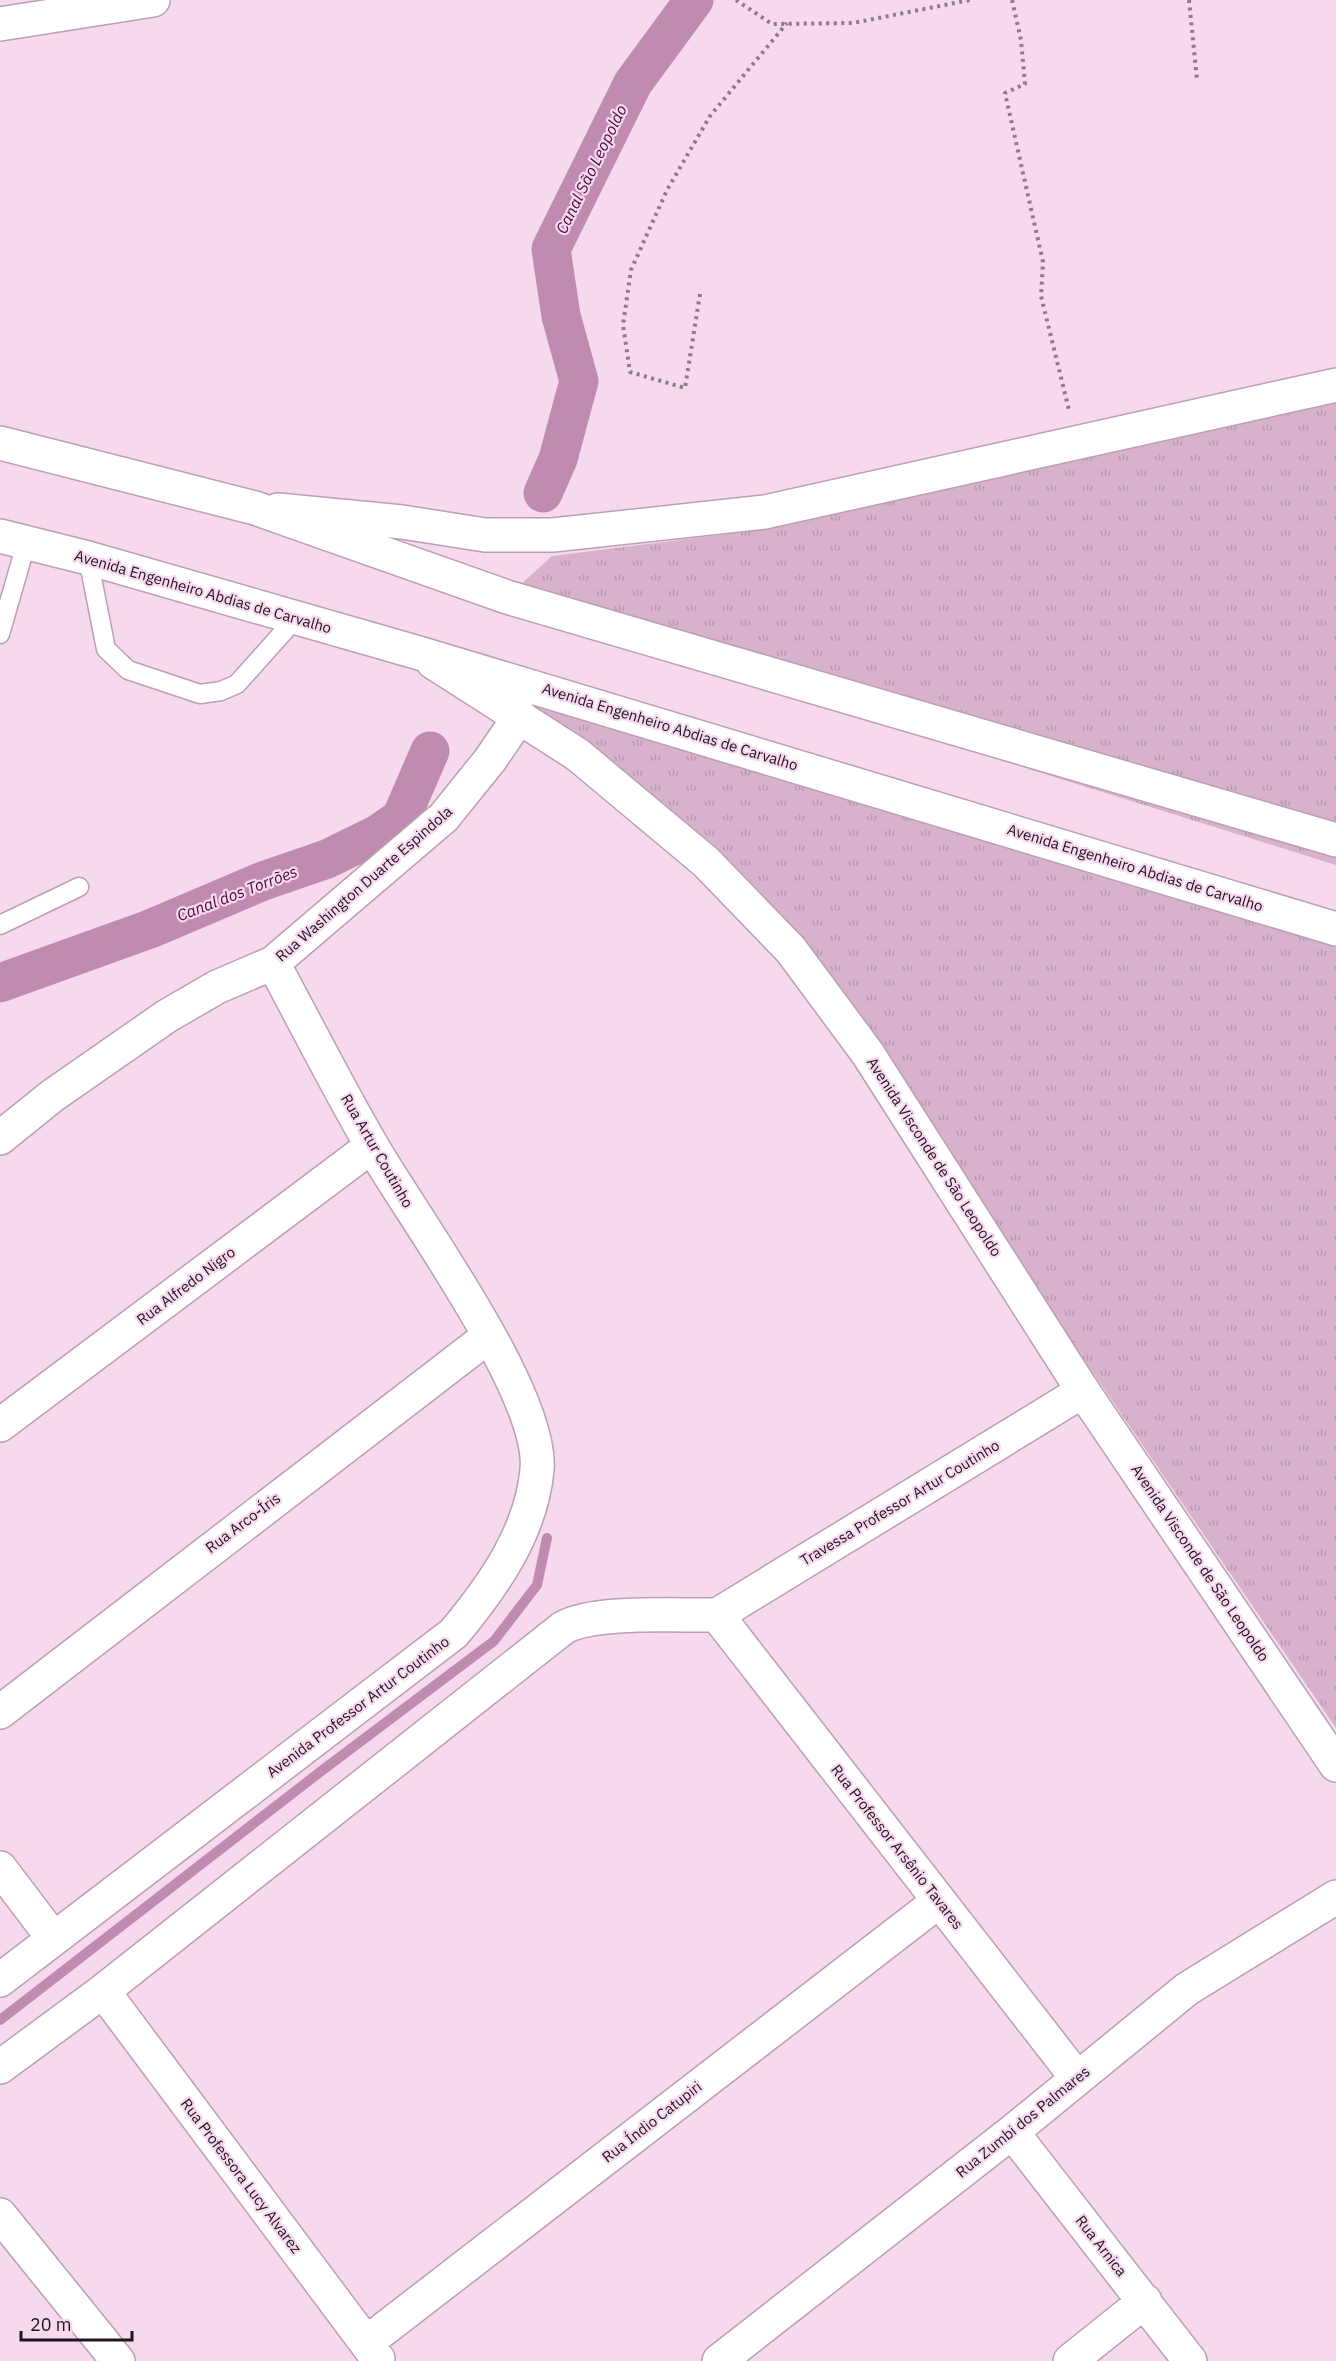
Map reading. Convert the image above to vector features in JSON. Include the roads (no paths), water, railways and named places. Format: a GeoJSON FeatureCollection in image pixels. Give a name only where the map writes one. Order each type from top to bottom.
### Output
{"type":"FeatureCollection","features":[{"type":"Feature","properties":{"kind":"main road"},"geometry":{"type":"LineString","coordinates":[[0,24],[153,0]]}},
{"type":"Feature","properties":{"kind":"main road"},"geometry":{"type":"LineString","coordinates":[[255,508],[402,522],[485,535],[553,535],[765,512],[1336,385]]}},
{"type":"Feature","properties":{"kind":"main road"},"geometry":{"type":"LineString","coordinates":[[0,443],[255,508],[507,597],[1336,840]]}},
{"type":"Feature","properties":{"kind":"main road","name":"Avenida Engenheiro Abdias de Carvalho"},"geometry":{"type":"LineString","coordinates":[[13,540],[88,558],[419,653],[1336,930]]}},
{"type":"Feature","properties":{"kind":"main road","name":"Avenida Visconde de São Leopoldo"},"geometry":{"type":"LineString","coordinates":[[419,653],[578,754],[706,862],[791,951],[868,1054],[1083,1390],[1336,1765]]}},
{"type":"Feature","properties":{"kind":"main road","name":"Rua Washington Duarte Espindola"},"geometry":{"type":"LineString","coordinates":[[0,1138],[52,1096],[167,1016],[217,987],[273,963],[444,818],[490,760],[520,716]]}},
{"type":"Feature","properties":{"kind":"main road","name":"Rua Artur Coutinho"},"geometry":{"type":"LineString","coordinates":[[273,963],[372,1146],[489,1336]]}},
{"type":"Feature","properties":{"kind":"main road","name":"Rua Alfredo Nigro"},"geometry":{"type":"LineString","coordinates":[[0,1425],[372,1146]]}},
{"type":"Feature","properties":{"kind":"main road","name":"Rua Arco-Íris"},"geometry":{"type":"LineString","coordinates":[[0,1712],[489,1336]]}},
{"type":"Feature","properties":{"kind":"main road","name":"Avenida Professor Artur Coutinho"},"geometry":{"type":"LineString","coordinates":[[0,1980],[420,1662],[454,1634],[480,1601],[504,1567],[519,1534],[531,1501],[537,1468],[531,1423],[489,1336]]}},
{"type":"Feature","properties":{"kind":"main road","name":"Travessa Professor Artur Coutinho"},"geometry":{"type":"LineString","coordinates":[[717,1615],[1083,1390]]}},
{"type":"Feature","properties":{"kind":"main road"},"geometry":{"type":"LineString","coordinates":[[0,2067],[103,1991],[563,1628],[572,1623],[603,1617],[717,1615]]}},
{"type":"Feature","properties":{"kind":"main road","name":"Rua Professor Arsênio Tavares"},"geometry":{"type":"LineString","coordinates":[[717,1615],[1077,2078]]}},
{"type":"Feature","properties":{"kind":"main road"},"geometry":{"type":"LineString","coordinates":[[0,1868],[53,1938]]}},
{"type":"Feature","properties":{"kind":"main road","name":"Rua Zumbi dos Palmares"},"geometry":{"type":"LineString","coordinates":[[719,2361],[1012,2132],[1187,1989],[1336,1898]]}},
{"type":"Feature","properties":{"kind":"main road","name":"Rua Índio Catupiri"},"geometry":{"type":"LineString","coordinates":[[372,2352],[939,1901]]}},
{"type":"Feature","properties":{"kind":"main road","name":"Rua Professora Lucy Alvarez"},"geometry":{"type":"LineString","coordinates":[[103,1991],[372,2352]]}},
{"type":"Feature","properties":{"kind":"main road","name":"Rua Arnica"},"geometry":{"type":"LineString","coordinates":[[1012,2132],[1190,2361]]}},
{"type":"Feature","properties":{"kind":"main road"},"geometry":{"type":"LineString","coordinates":[[0,2215],[118,2361]]}},
{"type":"Feature","properties":{"kind":"main road"},"geometry":{"type":"LineString","coordinates":[[1070,2361],[1145,2301]]}},
{"type":"Feature","properties":{"kind":"lane"},"geometry":{"type":"LineString","coordinates":[[0,634],[13,540]]}},
{"type":"Feature","properties":{"kind":"lane"},"geometry":{"type":"LineString","coordinates":[[88,558],[106,649],[128,670],[200,694],[221,691],[237,684],[295,619]]}},
{"type":"Feature","properties":{"kind":"lane"},"geometry":{"type":"LineString","coordinates":[[0,925],[79,887]]}},
{"type":"Feature","properties":{"kind":"waterway","name":"Canal São Leopoldo"},"geometry":{"type":"LineString","coordinates":[[543,493],[558,459],[579,381],[561,316],[551,249],[633,83],[694,0]]}},
{"type":"Feature","properties":{"kind":"waterway","name":"Canal dos Torrões"},"geometry":{"type":"LineString","coordinates":[[0,983],[150,929],[263,881],[327,859],[378,834],[401,818],[430,751]]}},
{"type":"Feature","properties":{"kind":"waterway","name":"Canal dos Torrões"},"geometry":{"type":"LineString","coordinates":[[377,838],[378,834]]}},
{"type":"Feature","properties":{"kind":"waterway"},"geometry":{"type":"LineString","coordinates":[[0,2020],[320,1772],[494,1641],[537,1585],[547,1538]]}}]}
